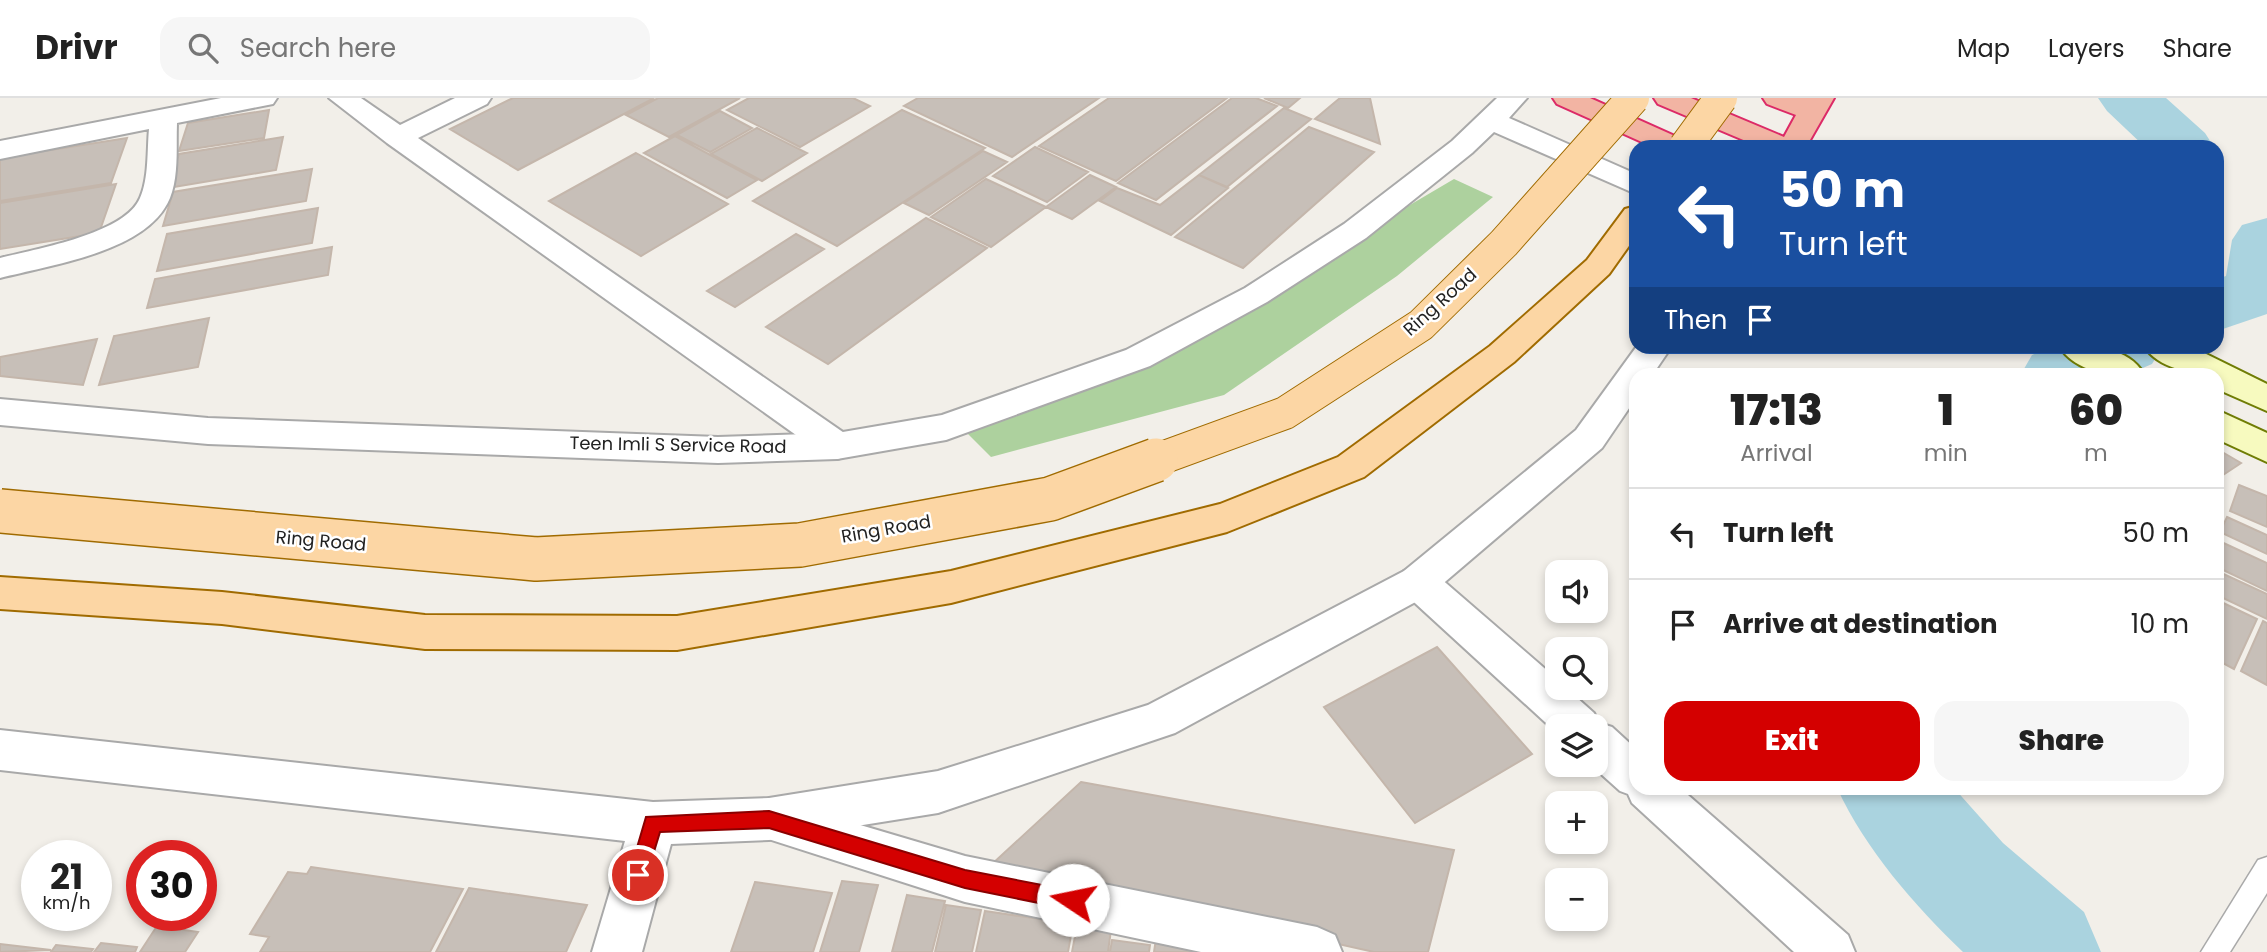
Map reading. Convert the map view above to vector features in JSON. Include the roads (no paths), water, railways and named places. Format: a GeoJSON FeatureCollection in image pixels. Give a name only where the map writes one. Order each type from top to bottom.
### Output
{"type":"FeatureCollection","features":[{"type":"Feature","properties":{"kind":"highway"},"geometry":{"type":"LineString","coordinates":[[1567,98],[1660,140]]}},
{"type":"Feature","properties":{"kind":"highway"},"geometry":{"type":"LineString","coordinates":[[1668,98],[1767,140]]}},
{"type":"Feature","properties":{"kind":"highway"},"geometry":{"type":"LineString","coordinates":[[1777,98],[1815,105],[1796,140]]}},
{"type":"Feature","properties":{"kind":"main road","name":"Ring Road"},"geometry":{"type":"LineString","coordinates":[[0,511],[536,559],[800,545],[1050,499],[1285,413],[1421,325],[1504,243],[1633,98]]}},
{"type":"Feature","properties":{"kind":"main road"},"geometry":{"type":"LineString","coordinates":[[1690,140],[1721,98]]}},
{"type":"Feature","properties":{"kind":"main road"},"geometry":{"type":"LineString","coordinates":[[0,593],[222,608],[425,632],[677,633],[951,587],[1227,517],[1351,467],[1502,354],[1598,267],[1629,225]]}},
{"type":"Feature","properties":{"kind":"main road"},"geometry":{"type":"LineString","coordinates":[[2091,354],[2116,368]]}},
{"type":"Feature","properties":{"kind":"main road"},"geometry":{"type":"LineString","coordinates":[[2177,354],[2205,368]]}},
{"type":"Feature","properties":{"kind":"main road"},"geometry":{"type":"LineString","coordinates":[[2224,378],[2267,399]]}},
{"type":"Feature","properties":{"kind":"street"},"geometry":{"type":"LineString","coordinates":[[0,150],[263,98]]}},
{"type":"Feature","properties":{"kind":"street"},"geometry":{"type":"LineString","coordinates":[[343,98],[837,446]]}},
{"type":"Feature","properties":{"kind":"street"},"geometry":{"type":"LineString","coordinates":[[397,137],[477,98]]}},
{"type":"Feature","properties":{"kind":"street"},"geometry":{"type":"LineString","coordinates":[[1502,109],[1629,181]]}},
{"type":"Feature","properties":{"kind":"street","name":"Teen Imli S Service Road"},"geometry":{"type":"LineString","coordinates":[[0,412],[208,431],[718,450],[837,446],[946,427],[1138,358],[1256,296],[1355,231],[1462,147],[1502,109]]}},
{"type":"Feature","properties":{"kind":"street"},"geometry":{"type":"LineString","coordinates":[[0,268],[110,236],[131,227],[148,213],[156,197],[164,117]]}},
{"type":"Feature","properties":{"kind":"street"},"geometry":{"type":"LineString","coordinates":[[0,751],[653,823],[769,820],[938,792],[1160,720],[1418,582],[1589,439],[1629,383]]}},
{"type":"Feature","properties":{"kind":"street"},"geometry":{"type":"LineString","coordinates":[[1418,582],[1566,714]]}},
{"type":"Feature","properties":{"kind":"street"},"geometry":{"type":"LineString","coordinates":[[1608,752],[1629,771]]}},
{"type":"Feature","properties":{"kind":"street"},"geometry":{"type":"LineString","coordinates":[[1656,795],[1830,952]]}},
{"type":"Feature","properties":{"kind":"street"},"geometry":{"type":"LineString","coordinates":[[769,820],[965,879],[1317,952]]}},
{"type":"Feature","properties":{"kind":"street"},"geometry":{"type":"LineString","coordinates":[[617,952],[653,823]]}},
{"type":"Feature","properties":{"kind":"lane"},"geometry":{"type":"LineString","coordinates":[[2215,952],[2267,869]]}},
{"type":"Feature","properties":{"kind":"waterway"},"geometry":{"type":"LineString","coordinates":[[2129,98],[2174,140]]}},
{"type":"Feature","properties":{"kind":"waterway"},"geometry":{"type":"LineString","coordinates":[[2224,304],[2260,289],[2267,240]]}},
{"type":"Feature","properties":{"kind":"waterway"},"geometry":{"type":"LineString","coordinates":[[2074,368],[2106,354]]}},
{"type":"Feature","properties":{"kind":"waterway"},"geometry":{"type":"LineString","coordinates":[[1895,795],[1965,880],[2044,952]]}}]}
